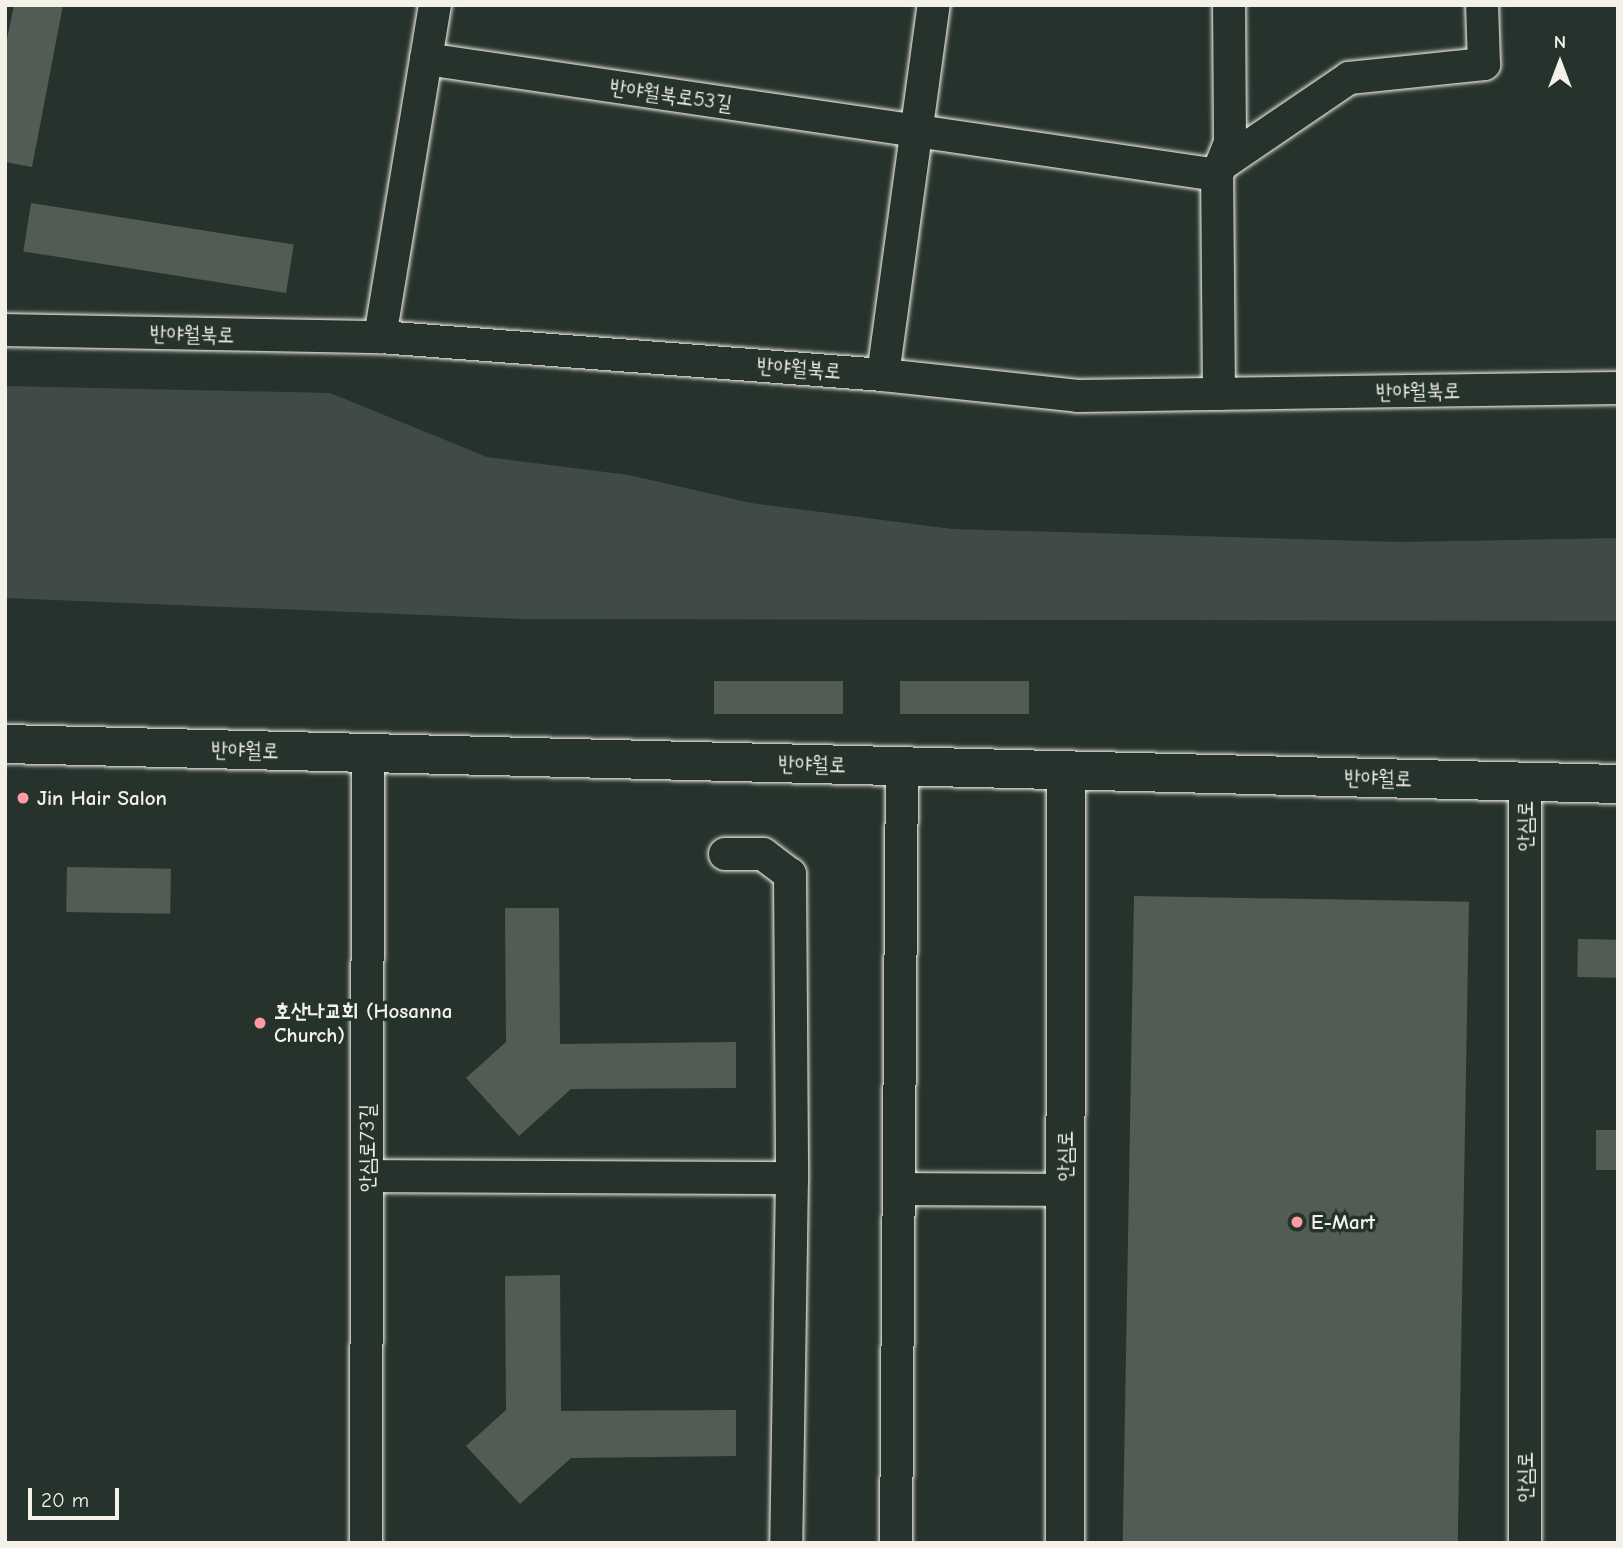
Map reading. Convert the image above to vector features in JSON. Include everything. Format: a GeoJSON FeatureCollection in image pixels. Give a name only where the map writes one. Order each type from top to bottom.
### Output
{"type":"FeatureCollection","features":[{"type":"Feature","properties":{"kind":"main road","name":"반야월로"},"geometry":{"type":"LineString","coordinates":[[5,744],[1618,784]]}},
{"type":"Feature","properties":{"kind":"main road","name":"안심로"},"geometry":{"type":"LineString","coordinates":[[1065,1543],[1066,770]]}},
{"type":"Feature","properties":{"kind":"street"},"geometry":{"type":"LineString","coordinates":[[380,337],[435,5]]}},
{"type":"Feature","properties":{"kind":"street"},"geometry":{"type":"LineString","coordinates":[[883,375],[934,5]]}},
{"type":"Feature","properties":{"kind":"street"},"geometry":{"type":"LineString","coordinates":[[1219,394],[1219,170],[1230,142],[1229,5]]}},
{"type":"Feature","properties":{"kind":"street"},"geometry":{"type":"LineString","coordinates":[[1219,170],[1349,78],[1484,64],[1482,5]]}},
{"type":"Feature","properties":{"kind":"street","name":"반야월북로53길"},"geometry":{"type":"LineString","coordinates":[[426,59],[916,131],[1219,170]]}},
{"type":"Feature","properties":{"kind":"street","name":"반야월북로"},"geometry":{"type":"LineString","coordinates":[[5,330],[380,337],[883,375],[1078,396],[1618,388]]}},
{"type":"Feature","properties":{"kind":"street","name":"안심로73길"},"geometry":{"type":"LineString","coordinates":[[366,1543],[368,753]]}},
{"type":"Feature","properties":{"kind":"street"},"geometry":{"type":"LineString","coordinates":[[896,1543],[902,766]]}},
{"type":"Feature","properties":{"kind":"street","name":"안심로"},"geometry":{"type":"LineString","coordinates":[[1525,781],[1525,1543]]}},
{"type":"Feature","properties":{"kind":"street"},"geometry":{"type":"LineString","coordinates":[[725,854],[763,854],[790,874],[792,1178],[786,1543]]}},
{"type":"Feature","properties":{"kind":"street"},"geometry":{"type":"LineString","coordinates":[[367,1176],[792,1178]]}},
{"type":"Feature","properties":{"kind":"street"},"geometry":{"type":"LineString","coordinates":[[899,1189],[1065,1191]]}},
{"type":"Feature","properties":{"kind":"shaded area"},"geometry":{"type":"Polygon","coordinates":[[[5,386],[330,393],[487,457],[629,475],[751,503],[952,529],[1400,542],[1618,538],[1618,621],[522,619],[5,598],[5,386]]]}},
{"type":"Feature","properties":{"kind":"building"},"geometry":{"type":"Polygon","coordinates":[[[14,5],[63,5],[32,167],[5,162],[5,49],[14,5]]]}},
{"type":"Feature","properties":{"kind":"building"},"geometry":{"type":"Polygon","coordinates":[[[31,203],[294,245],[286,293],[23,251],[31,203]]]}},
{"type":"Feature","properties":{"kind":"building"},"geometry":{"type":"Polygon","coordinates":[[[714,681],[843,681],[843,714],[714,714],[714,681]]]}},
{"type":"Feature","properties":{"kind":"building"},"geometry":{"type":"Polygon","coordinates":[[[900,681],[1029,681],[1029,714],[900,714],[900,681]]]}},
{"type":"Feature","properties":{"kind":"building"},"geometry":{"type":"Polygon","coordinates":[[[67,867],[171,869],[170,914],[66,912],[67,867]]]}},
{"type":"Feature","properties":{"kind":"building","name":"E-Mart"},"geometry":{"type":"Polygon","coordinates":[[[1134,896],[1469,902],[1458,1543],[1123,1543],[1134,896]]]}},
{"type":"Feature","properties":{"kind":"building"},"geometry":{"type":"Polygon","coordinates":[[[505,908],[559,908],[560,1044],[736,1042],[736,1088],[571,1089],[519,1136],[466,1078],[506,1042],[505,908]]]}},
{"type":"Feature","properties":{"kind":"building"},"geometry":{"type":"Polygon","coordinates":[[[1578,939],[1618,940],[1617,978],[1577,977],[1578,939]]]}},
{"type":"Feature","properties":{"kind":"building"},"geometry":{"type":"Polygon","coordinates":[[[1596,1130],[1618,1130],[1618,1170],[1596,1170],[1596,1130]]]}},
{"type":"Feature","properties":{"kind":"building"},"geometry":{"type":"Polygon","coordinates":[[[560,1275],[561,1411],[736,1410],[736,1456],[571,1458],[520,1504],[466,1446],[506,1410],[505,1276],[560,1275]]]}},
{"type":"Feature","properties":{"kind":"place","name":"Jin Hair Salon"},"geometry":{"type":"Point","coordinates":[23,798]}},
{"type":"Feature","properties":{"kind":"place","name":"호산나교회 (Hosanna Church)"},"geometry":{"type":"Point","coordinates":[260,1023]}},
{"type":"Feature","properties":{"kind":"place","name":"E-Mart"},"geometry":{"type":"Point","coordinates":[1297,1222]}}]}
